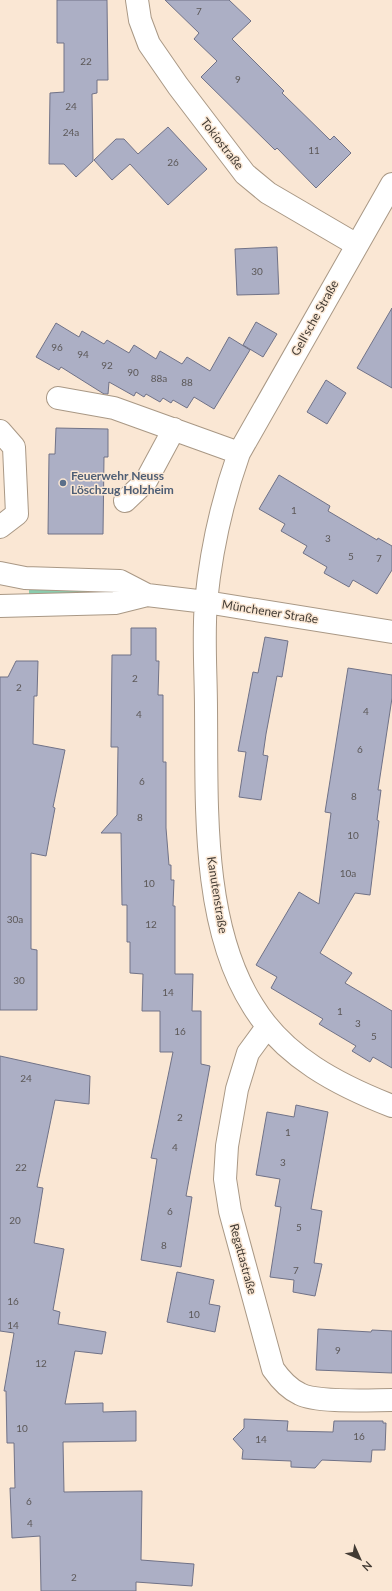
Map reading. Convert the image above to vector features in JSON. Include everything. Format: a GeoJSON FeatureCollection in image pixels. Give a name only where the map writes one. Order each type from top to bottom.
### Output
{"type":"FeatureCollection","features":[{"type":"Feature","properties":{"kind":"street","name":"Tokiostraße"},"geometry":{"type":"LineString","coordinates":[[137,0],[140,20],[149,44],[178,86],[245,174],[268,193],[357,245]]}},
{"type":"Feature","properties":{"kind":"street","name":"Gell'sche Straße"},"geometry":{"type":"LineString","coordinates":[[206,602],[227,486],[239,453],[392,184]]}},
{"type":"Feature","properties":{"kind":"street"},"geometry":{"type":"LineString","coordinates":[[58,398],[114,408],[239,453]]}},
{"type":"Feature","properties":{"kind":"street"},"geometry":{"type":"LineString","coordinates":[[125,501],[146,481],[174,429]]}},
{"type":"Feature","properties":{"kind":"street"},"geometry":{"type":"LineString","coordinates":[[0,431],[14,447],[17,514],[0,527]]}},
{"type":"Feature","properties":{"kind":"street","name":"Münchener Straße"},"geometry":{"type":"LineString","coordinates":[[0,573],[25,578],[120,580],[147,595]]}},
{"type":"Feature","properties":{"kind":"street","name":"Münchener Straße"},"geometry":{"type":"LineString","coordinates":[[0,606],[115,603],[147,595],[206,602],[366,626],[392,632]]}},
{"type":"Feature","properties":{"kind":"street","name":"Kanutenstraße"},"geometry":{"type":"LineString","coordinates":[[206,602],[207,818],[214,889],[224,942],[236,974],[253,1007],[280,1042],[336,1082],[392,1106]]}},
{"type":"Feature","properties":{"kind":"street","name":"Regattastraße"},"geometry":{"type":"LineString","coordinates":[[267,1027],[248,1053],[237,1089],[227,1146],[224,1179],[230,1211],[273,1369],[289,1387],[300,1394],[313,1398],[392,1400]]}},
{"type":"Feature","properties":{"kind":"green space"},"geometry":{"type":"Polygon","coordinates":[[[29,583],[117,590],[106,593],[29,594],[29,583]]]}},
{"type":"Feature","properties":{"kind":"building"},"geometry":{"type":"Polygon","coordinates":[[[57,0],[107,0],[108,80],[97,80],[97,93],[92,94],[93,161],[76,177],[64,164],[49,164],[50,93],[64,92],[64,43],[57,43],[57,0]]]}},
{"type":"Feature","properties":{"kind":"building"},"geometry":{"type":"Polygon","coordinates":[[[165,0],[229,0],[251,21],[232,39],[284,91],[282,93],[330,140],[334,136],[351,153],[316,188],[277,148],[275,150],[201,77],[217,61],[194,39],[199,33],[165,0]]]}},
{"type":"Feature","properties":{"kind":"building"},"geometry":{"type":"Polygon","coordinates":[[[168,127],[207,169],[168,205],[130,164],[112,180],[94,160],[116,139],[124,139],[138,154],[168,127]]]}},
{"type":"Feature","properties":{"kind":"building"},"geometry":{"type":"Polygon","coordinates":[[[277,247],[279,294],[237,295],[235,249],[277,247]]]}},
{"type":"Feature","properties":{"kind":"building"},"geometry":{"type":"Polygon","coordinates":[[[392,308],[392,388],[357,368],[392,308]]]}},
{"type":"Feature","properties":{"kind":"building"},"geometry":{"type":"Polygon","coordinates":[[[256,322],[277,334],[263,357],[243,345],[256,322]]]}},
{"type":"Feature","properties":{"kind":"building"},"geometry":{"type":"Polygon","coordinates":[[[56,323],[79,337],[82,331],[104,344],[107,340],[129,353],[134,345],[156,359],[160,351],[182,364],[187,357],[210,371],[229,337],[250,350],[214,409],[194,397],[187,408],[173,400],[171,403],[163,398],[160,402],[146,394],[144,397],[136,392],[134,396],[109,382],[108,394],[104,394],[61,367],[59,370],[36,357],[56,323]]]}},
{"type":"Feature","properties":{"kind":"building"},"geometry":{"type":"Polygon","coordinates":[[[326,380],[346,393],[327,424],[307,412],[326,380]]]}},
{"type":"Feature","properties":{"kind":"building"},"geometry":{"type":"Polygon","coordinates":[[[56,428],[108,429],[108,457],[104,457],[103,534],[48,534],[49,454],[55,454],[56,428]]]}},
{"type":"Feature","properties":{"kind":"building"},"geometry":{"type":"Polygon","coordinates":[[[279,475],[330,506],[328,511],[377,540],[378,538],[392,546],[392,570],[377,594],[353,580],[349,587],[324,573],[327,567],[303,553],[307,546],[281,531],[285,524],[259,509],[279,475]]]}},
{"type":"Feature","properties":{"kind":"building"},"geometry":{"type":"Polygon","coordinates":[[[131,628],[156,628],[156,661],[159,661],[158,695],[163,695],[163,762],[166,762],[166,828],[169,865],[171,865],[171,880],[174,880],[173,906],[175,906],[175,974],[193,974],[192,1011],[201,1011],[201,1064],[210,1066],[186,1196],[192,1197],[181,1267],[141,1260],[157,1159],[151,1158],[173,1052],[160,1052],[160,1011],[142,1011],[143,974],[130,973],[130,942],[127,942],[127,905],[122,905],[121,833],[101,833],[117,815],[118,747],[111,747],[112,655],[131,655],[131,628]]]}},
{"type":"Feature","properties":{"kind":"building"},"geometry":{"type":"Polygon","coordinates":[[[265,637],[288,641],[282,677],[277,676],[266,734],[263,755],[268,756],[261,800],[239,797],[246,752],[238,751],[253,672],[258,673],[265,637]]]}},
{"type":"Feature","properties":{"kind":"building"},"geometry":{"type":"Polygon","coordinates":[[[16,661],[38,661],[37,696],[34,696],[33,744],[65,750],[53,807],[55,808],[46,856],[31,853],[31,949],[37,950],[37,1010],[0,1010],[0,677],[8,677],[16,661]]]}},
{"type":"Feature","properties":{"kind":"building"},"geometry":{"type":"Polygon","coordinates":[[[348,668],[392,675],[392,698],[378,790],[381,790],[377,820],[379,821],[370,895],[355,893],[320,953],[352,973],[345,983],[392,1011],[392,1068],[373,1057],[370,1062],[352,1051],[356,1046],[319,1024],[323,1019],[271,988],[277,977],[256,965],[299,892],[319,904],[331,813],[325,812],[348,668]]]}},
{"type":"Feature","properties":{"kind":"building"},"geometry":{"type":"Polygon","coordinates":[[[0,1056],[90,1076],[89,1104],[55,1100],[37,1187],[43,1188],[34,1243],[64,1249],[53,1310],[60,1312],[58,1324],[106,1332],[102,1354],[75,1351],[65,1404],[103,1403],[103,1412],[136,1411],[136,1441],[63,1442],[64,1492],[142,1491],[141,1560],[194,1564],[192,1586],[136,1582],[136,1591],[41,1591],[40,1536],[12,1538],[10,1488],[15,1488],[14,1443],[7,1443],[6,1391],[4,1391],[14,1333],[0,1331],[0,1056]]]}},
{"type":"Feature","properties":{"kind":"building"},"geometry":{"type":"Polygon","coordinates":[[[296,1105],[328,1112],[311,1209],[322,1211],[314,1263],[322,1264],[315,1296],[293,1292],[294,1280],[270,1277],[281,1207],[275,1206],[280,1179],[256,1175],[267,1112],[294,1117],[296,1105]]]}},
{"type":"Feature","properties":{"kind":"building"},"geometry":{"type":"Polygon","coordinates":[[[177,1272],[214,1280],[209,1304],[220,1306],[215,1332],[167,1322],[177,1272]]]}},
{"type":"Feature","properties":{"kind":"building"},"geometry":{"type":"Polygon","coordinates":[[[318,1329],[371,1332],[372,1330],[392,1331],[392,1373],[316,1370],[318,1329]]]}},
{"type":"Feature","properties":{"kind":"building"},"geometry":{"type":"Polygon","coordinates":[[[244,1419],[288,1421],[287,1431],[333,1432],[334,1421],[383,1421],[383,1423],[386,1423],[385,1450],[372,1450],[371,1462],[322,1460],[315,1468],[291,1467],[291,1461],[242,1459],[243,1450],[233,1439],[244,1428],[244,1419]]]}},
{"type":"Feature","properties":{"kind":"place","name":"Feuerwehr Neuss Löschzug Holzheim"},"geometry":{"type":"Point","coordinates":[63,483]}}]}
